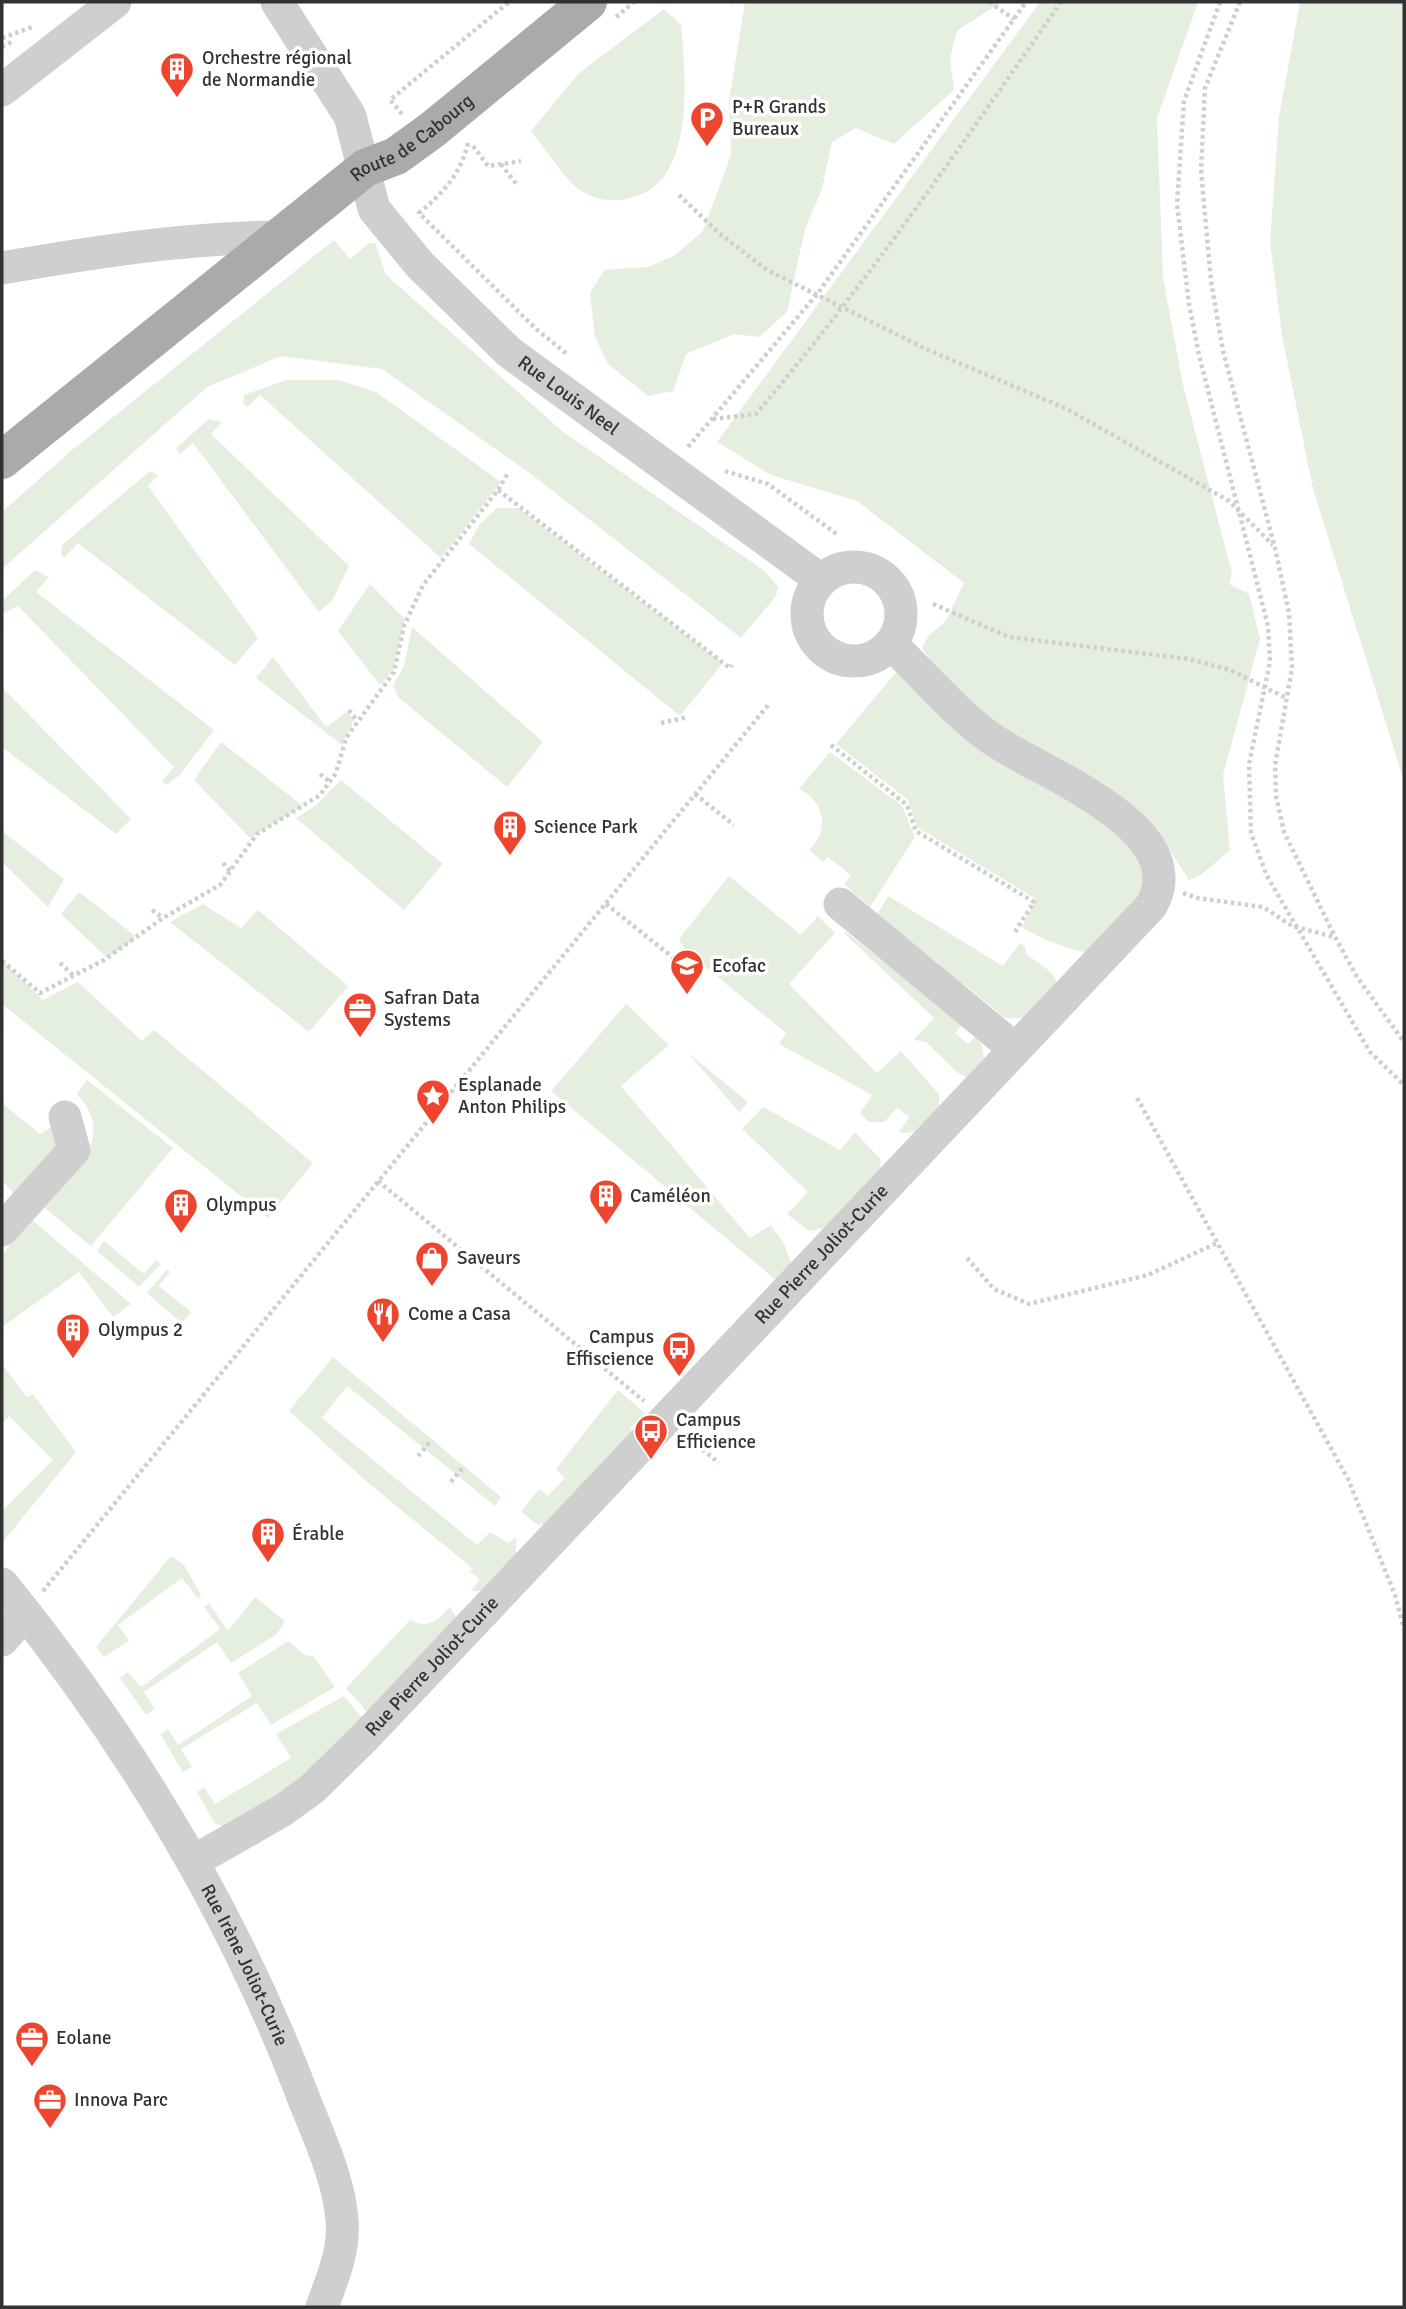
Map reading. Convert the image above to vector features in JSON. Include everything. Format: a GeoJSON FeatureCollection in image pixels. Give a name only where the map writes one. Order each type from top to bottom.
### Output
{"type":"FeatureCollection","features":[{"type":"Feature","properties":{"kind":"main road","name":"Route de Cabourg"},"geometry":{"type":"LineString","coordinates":[[365,168],[382,142],[553,2]]}},
{"type":"Feature","properties":{"kind":"main road","name":"Route de Cabourg"},"geometry":{"type":"LineString","coordinates":[[365,168],[396,156],[432,130],[588,2]]}},
{"type":"Feature","properties":{"kind":"main road"},"geometry":{"type":"LineString","coordinates":[[2,460],[365,168]]}},
{"type":"Feature","properties":{"kind":"street"},"geometry":{"type":"LineString","coordinates":[[2,90],[115,2]]}},
{"type":"Feature","properties":{"kind":"street","name":"Rue Louis Neel"},"geometry":{"type":"LineString","coordinates":[[277,2],[350,116],[365,168],[368,197],[374,209],[420,265],[509,352],[821,580]]}},
{"type":"Feature","properties":{"kind":"street"},"geometry":{"type":"LineString","coordinates":[[2,268],[115,248],[196,238],[279,237]]}},
{"type":"Feature","properties":{"kind":"street"},"geometry":{"type":"LineString","coordinates":[[858,567],[883,577],[892,586],[901,609],[901,622],[891,645],[881,653],[858,662],[829,655],[818,645],[810,633],[807,608],[821,580],[832,572],[858,567]]}},
{"type":"Feature","properties":{"kind":"street"},"geometry":{"type":"LineString","coordinates":[[891,645],[990,738],[1124,818],[1145,840],[1159,863],[1161,884]]}},
{"type":"Feature","properties":{"kind":"street","name":"Rue Pierre Joliot-Curie"},"geometry":{"type":"LineString","coordinates":[[194,1861],[283,1810],[312,1789],[366,1736],[1152,906],[1161,884]]}},
{"type":"Feature","properties":{"kind":"street"},"geometry":{"type":"LineString","coordinates":[[840,904],[1015,1049]]}},
{"type":"Feature","properties":{"kind":"street"},"geometry":{"type":"LineString","coordinates":[[2,1230],[74,1150],[65,1117]]}},
{"type":"Feature","properties":{"kind":"street"},"geometry":{"type":"LineString","coordinates":[[2,1584],[32,1605],[2,1640]]}},
{"type":"Feature","properties":{"kind":"street","name":"Rue Irène Joliot-Curie"},"geometry":{"type":"LineString","coordinates":[[32,1605],[57,1656],[120,1743],[194,1861],[233,1932],[269,2012],[338,2195],[342,2219],[341,2247],[323,2307]]}},
{"type":"Feature","properties":{"kind":"path"},"geometry":{"type":"LineString","coordinates":[[390,100],[509,2]]}},
{"type":"Feature","properties":{"kind":"path"},"geometry":{"type":"LineString","coordinates":[[989,2],[1014,20]]}},
{"type":"Feature","properties":{"kind":"path"},"geometry":{"type":"LineString","coordinates":[[670,470],[818,293],[1026,2]]}},
{"type":"Feature","properties":{"kind":"path"},"geometry":{"type":"LineString","coordinates":[[712,419],[756,414],[899,232],[1061,2]]}},
{"type":"Feature","properties":{"kind":"path"},"geometry":{"type":"LineString","coordinates":[[1220,2],[1184,101],[1177,204],[1189,303],[1199,355],[1268,626],[1270,662],[1249,764],[1251,833],[1267,876],[1370,1052],[1404,1085]]}},
{"type":"Feature","properties":{"kind":"path"},"geometry":{"type":"LineString","coordinates":[[1240,2],[1205,88],[1201,170],[1211,281],[1223,351],[1275,548],[1289,613],[1292,667],[1275,765],[1276,796],[1284,832],[1335,937],[1357,977],[1404,1042]]}},
{"type":"Feature","properties":{"kind":"path"},"geometry":{"type":"LineString","coordinates":[[2,38],[40,23]]}},
{"type":"Feature","properties":{"kind":"path"},"geometry":{"type":"LineString","coordinates":[[469,140],[463,162],[451,184],[419,213],[536,329],[568,355]]}},
{"type":"Feature","properties":{"kind":"path"},"geometry":{"type":"LineString","coordinates":[[473,146],[488,166],[521,161]]}},
{"type":"Feature","properties":{"kind":"path"},"geometry":{"type":"LineString","coordinates":[[501,164],[517,185]]}},
{"type":"Feature","properties":{"kind":"path"},"geometry":{"type":"LineString","coordinates":[[679,195],[767,270],[926,349],[1067,409],[1229,501],[1275,548]]}},
{"type":"Feature","properties":{"kind":"path"},"geometry":{"type":"LineString","coordinates":[[719,470],[768,484],[838,535]]}},
{"type":"Feature","properties":{"kind":"path"},"geometry":{"type":"LineString","coordinates":[[2,961],[40,993],[74,976],[104,960],[163,918],[220,885],[257,834],[320,795],[336,773],[346,738],[394,672],[404,626],[421,584],[498,490],[508,473]]}},
{"type":"Feature","properties":{"kind":"path"},"geometry":{"type":"LineString","coordinates":[[498,490],[730,668],[733,665]]}},
{"type":"Feature","properties":{"kind":"path"},"geometry":{"type":"LineString","coordinates":[[933,604],[1009,637],[1189,659],[1230,670],[1286,698]]}},
{"type":"Feature","properties":{"kind":"path"},"geometry":{"type":"LineString","coordinates":[[32,1605],[769,704]]}},
{"type":"Feature","properties":{"kind":"path"},"geometry":{"type":"LineString","coordinates":[[349,710],[357,720]]}},
{"type":"Feature","properties":{"kind":"path"},"geometry":{"type":"LineString","coordinates":[[660,723],[688,717]]}},
{"type":"Feature","properties":{"kind":"path"},"geometry":{"type":"LineString","coordinates":[[831,745],[906,804],[916,831],[1034,902],[1015,932]]}},
{"type":"Feature","properties":{"kind":"path"},"geometry":{"type":"LineString","coordinates":[[320,774],[330,782]]}},
{"type":"Feature","properties":{"kind":"path"},"geometry":{"type":"LineString","coordinates":[[695,794],[734,825]]}},
{"type":"Feature","properties":{"kind":"path"},"geometry":{"type":"LineString","coordinates":[[223,863],[230,871]]}},
{"type":"Feature","properties":{"kind":"path"},"geometry":{"type":"LineString","coordinates":[[1161,884],[1197,898],[1262,907],[1299,928],[1335,937]]}},
{"type":"Feature","properties":{"kind":"path"},"geometry":{"type":"LineString","coordinates":[[606,904],[676,960]]}},
{"type":"Feature","properties":{"kind":"path"},"geometry":{"type":"LineString","coordinates":[[152,910],[163,918]]}},
{"type":"Feature","properties":{"kind":"path"},"geometry":{"type":"LineString","coordinates":[[60,963],[74,976]]}},
{"type":"Feature","properties":{"kind":"path"},"geometry":{"type":"LineString","coordinates":[[1137,1098],[1348,1479],[1395,1595],[1404,1629]]}},
{"type":"Feature","properties":{"kind":"path"},"geometry":{"type":"LineString","coordinates":[[378,1181],[719,1463]]}},
{"type":"Feature","properties":{"kind":"path"},"geometry":{"type":"LineString","coordinates":[[967,1258],[994,1289],[1029,1304],[1148,1275],[1217,1243]]}},
{"type":"Feature","properties":{"kind":"path"},"geometry":{"type":"LineString","coordinates":[[418,1456],[432,1440]]}},
{"type":"Feature","properties":{"kind":"path"},"geometry":{"type":"LineString","coordinates":[[450,1482],[464,1466]]}},
{"type":"Feature","properties":{"kind":"green space"},"geometry":{"type":"Polygon","coordinates":[[[745,2],[1001,2],[957,31],[950,58],[954,90],[894,144],[856,128],[832,142],[822,189],[805,229],[787,312],[759,337],[734,334],[686,354],[673,391],[648,396],[608,364],[595,337],[590,293],[604,270],[648,267],[674,256],[703,231],[731,155],[729,101],[745,2]]]}},
{"type":"Feature","properties":{"kind":"green space"},"geometry":{"type":"Polygon","coordinates":[[[1040,2],[1198,2],[1157,118],[1163,277],[1183,385],[1232,573],[1229,584],[1249,594],[1260,639],[1223,775],[1230,850],[1202,874],[1189,880],[1165,843],[993,720],[944,679],[922,648],[929,635],[946,621],[964,583],[857,501],[771,475],[717,442],[1040,2]]]}},
{"type":"Feature","properties":{"kind":"green space"},"geometry":{"type":"Polygon","coordinates":[[[1300,2],[1404,2],[1404,781],[1313,489],[1282,335],[1270,242],[1279,117],[1300,2]]]}},
{"type":"Feature","properties":{"kind":"green space"},"geometry":{"type":"Polygon","coordinates":[[[664,9],[681,25],[684,96],[683,123],[678,148],[668,169],[654,186],[627,199],[596,198],[570,181],[531,131],[578,74],[664,9]]]}},
{"type":"Feature","properties":{"kind":"green space"},"geometry":{"type":"Polygon","coordinates":[[[334,240],[350,259],[369,243],[375,243],[386,275],[562,431],[766,572],[778,587],[776,596],[741,638],[531,474],[382,369],[281,356],[207,387],[2,569],[2,512],[72,450],[334,240]]]}},
{"type":"Feature","properties":{"kind":"green space"},"geometry":{"type":"Polygon","coordinates":[[[286,380],[339,380],[376,392],[501,482],[441,558],[260,395],[247,407],[243,404],[244,395],[286,380]]]}},
{"type":"Feature","properties":{"kind":"green space"},"geometry":{"type":"Polygon","coordinates":[[[209,419],[222,422],[211,434],[349,566],[332,601],[319,612],[193,443],[179,455],[176,448],[209,419]]]}},
{"type":"Feature","properties":{"kind":"green space"},"geometry":{"type":"Polygon","coordinates":[[[150,471],[158,475],[148,486],[258,638],[235,665],[78,543],[64,558],[61,555],[62,545],[150,471]]]}},
{"type":"Feature","properties":{"kind":"green space"},"geometry":{"type":"Polygon","coordinates":[[[497,508],[518,508],[723,663],[680,716],[469,544],[479,525],[497,508]]]}},
{"type":"Feature","properties":{"kind":"green space"},"geometry":{"type":"Polygon","coordinates":[[[35,570],[49,577],[36,592],[214,730],[180,775],[166,785],[162,781],[174,767],[18,606],[2,614],[2,601],[35,570]]]}},
{"type":"Feature","properties":{"kind":"green space"},"geometry":{"type":"Polygon","coordinates":[[[370,584],[405,619],[393,670],[380,685],[338,631],[370,584]]]}},
{"type":"Feature","properties":{"kind":"green space"},"geometry":{"type":"Polygon","coordinates":[[[412,627],[543,742],[507,787],[398,697],[393,685],[404,666],[412,627]]]}},
{"type":"Feature","properties":{"kind":"green space"},"geometry":{"type":"Polygon","coordinates":[[[273,657],[326,727],[347,712],[354,720],[342,745],[256,678],[273,657]]]}},
{"type":"Feature","properties":{"kind":"green space"},"geometry":{"type":"Polygon","coordinates":[[[897,671],[1104,816],[1139,852],[1146,886],[1092,952],[1067,948],[1022,927],[1036,899],[917,827],[908,800],[836,744],[897,671]]]}},
{"type":"Feature","properties":{"kind":"green space"},"geometry":{"type":"Polygon","coordinates":[[[2,687],[131,819],[116,834],[2,747],[2,687]]]}},
{"type":"Feature","properties":{"kind":"green space"},"geometry":{"type":"Polygon","coordinates":[[[221,742],[303,806],[250,838],[194,780],[221,742]]]}},
{"type":"Feature","properties":{"kind":"green space"},"geometry":{"type":"Polygon","coordinates":[[[830,752],[902,806],[915,837],[870,907],[844,884],[851,875],[828,857],[823,862],[809,850],[820,834],[822,817],[814,801],[799,789],[830,752]]]}},
{"type":"Feature","properties":{"kind":"green space"},"geometry":{"type":"Polygon","coordinates":[[[341,780],[443,864],[404,910],[296,818],[315,806],[341,780]]]}},
{"type":"Feature","properties":{"kind":"green space"},"geometry":{"type":"Polygon","coordinates":[[[2,831],[64,879],[48,907],[2,862],[2,831]]]}},
{"type":"Feature","properties":{"kind":"green space"},"geometry":{"type":"Polygon","coordinates":[[[729,876],[801,935],[818,916],[835,933],[789,984],[877,1073],[901,1051],[939,1094],[939,1114],[925,1126],[916,1131],[899,1132],[909,1117],[897,1108],[884,1122],[869,1122],[860,1113],[872,1095],[779,1044],[786,1033],[685,950],[679,939],[729,876]]]}},
{"type":"Feature","properties":{"kind":"green space"},"geometry":{"type":"Polygon","coordinates":[[[79,892],[133,934],[135,939],[107,958],[61,914],[79,892]]]}},
{"type":"Feature","properties":{"kind":"green space"},"geometry":{"type":"Polygon","coordinates":[[[888,896],[1003,966],[1020,943],[1024,945],[1027,955],[1051,972],[1056,985],[1053,991],[1027,1018],[1005,1018],[965,985],[945,978],[938,963],[876,916],[888,896]]]}},
{"type":"Feature","properties":{"kind":"green space"},"geometry":{"type":"Polygon","coordinates":[[[203,904],[241,928],[258,910],[348,986],[309,1032],[170,922],[203,904]]]}},
{"type":"Feature","properties":{"kind":"green space"},"geometry":{"type":"Polygon","coordinates":[[[844,933],[963,1024],[955,1033],[968,1044],[976,1036],[982,1045],[984,1058],[967,1077],[958,1073],[926,1042],[914,1040],[934,1018],[844,933]]]}},
{"type":"Feature","properties":{"kind":"green space"},"geometry":{"type":"Polygon","coordinates":[[[2,960],[43,1000],[78,982],[142,1041],[154,1030],[313,1163],[268,1218],[2,1004],[2,960]]]}},
{"type":"Feature","properties":{"kind":"green space"},"geometry":{"type":"Polygon","coordinates":[[[626,1004],[669,1045],[621,1086],[750,1238],[771,1225],[784,1244],[791,1263],[777,1281],[551,1091],[626,1004]]]}},
{"type":"Feature","properties":{"kind":"green space"},"geometry":{"type":"Polygon","coordinates":[[[687,1052],[748,1102],[739,1112],[687,1052]]]}},
{"type":"Feature","properties":{"kind":"green space"},"geometry":{"type":"Polygon","coordinates":[[[87,1080],[173,1148],[91,1246],[45,1208],[78,1168],[92,1140],[93,1125],[89,1110],[77,1094],[87,1080]]]}},
{"type":"Feature","properties":{"kind":"green space"},"geometry":{"type":"Polygon","coordinates":[[[2,1103],[40,1134],[61,1121],[71,1129],[17,1197],[2,1180],[2,1103]]]}},
{"type":"Feature","properties":{"kind":"green space"},"geometry":{"type":"Polygon","coordinates":[[[763,1107],[840,1150],[855,1132],[880,1159],[881,1169],[829,1227],[809,1231],[787,1214],[808,1192],[742,1129],[763,1107]]]}},
{"type":"Feature","properties":{"kind":"green space"},"geometry":{"type":"Polygon","coordinates":[[[31,1219],[131,1304],[113,1317],[79,1272],[2,1327],[2,1255],[31,1219]]]}},
{"type":"Feature","properties":{"kind":"green space"},"geometry":{"type":"Polygon","coordinates":[[[104,1241],[144,1274],[156,1260],[161,1264],[139,1287],[97,1251],[104,1241]]]}},
{"type":"Feature","properties":{"kind":"green space"},"geometry":{"type":"Polygon","coordinates":[[[167,1269],[170,1272],[159,1286],[191,1312],[182,1323],[147,1293],[167,1269]]]}},
{"type":"Feature","properties":{"kind":"green space"},"geometry":{"type":"Polygon","coordinates":[[[333,1357],[501,1497],[495,1506],[347,1386],[322,1418],[477,1545],[490,1532],[509,1543],[516,1537],[516,1555],[485,1591],[471,1591],[480,1579],[470,1572],[472,1568],[366,1481],[289,1411],[333,1357]]]}},
{"type":"Feature","properties":{"kind":"green space"},"geometry":{"type":"Polygon","coordinates":[[[2,1364],[27,1397],[33,1394],[76,1452],[2,1543],[2,1511],[53,1460],[9,1416],[2,1423],[2,1364]]]}},
{"type":"Feature","properties":{"kind":"green space"},"geometry":{"type":"Polygon","coordinates":[[[618,1390],[645,1413],[630,1428],[636,1435],[550,1524],[538,1525],[521,1512],[539,1489],[548,1496],[565,1478],[556,1469],[618,1390]]]}},
{"type":"Feature","properties":{"kind":"green space"},"geometry":{"type":"Polygon","coordinates":[[[171,1556],[184,1565],[201,1595],[198,1599],[182,1578],[118,1625],[129,1641],[104,1657],[96,1647],[171,1556]]]}},
{"type":"Feature","properties":{"kind":"green space"},"geometry":{"type":"Polygon","coordinates":[[[255,1597],[285,1621],[277,1634],[231,1663],[217,1642],[144,1692],[155,1709],[146,1715],[120,1678],[128,1672],[141,1687],[220,1629],[204,1607],[209,1603],[228,1631],[255,1597]]]}},
{"type":"Feature","properties":{"kind":"green space"},"geometry":{"type":"Polygon","coordinates":[[[450,1607],[457,1619],[369,1714],[346,1688],[410,1620],[428,1624],[450,1607]]]}},
{"type":"Feature","properties":{"kind":"green space"},"geometry":{"type":"Polygon","coordinates":[[[288,1641],[305,1655],[313,1656],[335,1687],[271,1725],[257,1703],[181,1749],[192,1767],[183,1772],[160,1734],[168,1729],[178,1745],[252,1696],[238,1673],[288,1641]]]}},
{"type":"Feature","properties":{"kind":"green space"},"geometry":{"type":"Polygon","coordinates":[[[344,1696],[363,1719],[318,1768],[227,1826],[215,1824],[197,1792],[204,1787],[215,1804],[291,1758],[276,1734],[344,1696]]]}},
{"type":"Feature","properties":{"kind":"place","name":"Orchestre régional de Normandie"},"geometry":{"type":"Point","coordinates":[177,99]}},
{"type":"Feature","properties":{"kind":"place","name":"P+R Grands Bureaux"},"geometry":{"type":"Point","coordinates":[707,148]}},
{"type":"Feature","properties":{"kind":"place","name":"Science Park"},"geometry":{"type":"Point","coordinates":[510,857]}},
{"type":"Feature","properties":{"kind":"place","name":"Ecofac"},"geometry":{"type":"Point","coordinates":[687,996]}},
{"type":"Feature","properties":{"kind":"place","name":"Safran Data Systems"},"geometry":{"type":"Point","coordinates":[360,1039]}},
{"type":"Feature","properties":{"kind":"place","name":"Esplanade Anton Philips"},"geometry":{"type":"Point","coordinates":[433,1126]}},
{"type":"Feature","properties":{"kind":"place","name":"Caméléon"},"geometry":{"type":"Point","coordinates":[606,1226]}},
{"type":"Feature","properties":{"kind":"place","name":"Olympus"},"geometry":{"type":"Point","coordinates":[181,1235]}},
{"type":"Feature","properties":{"kind":"place","name":"Saveurs"},"geometry":{"type":"Point","coordinates":[432,1288]}},
{"type":"Feature","properties":{"kind":"place","name":"Come a Casa"},"geometry":{"type":"Point","coordinates":[383,1344]}},
{"type":"Feature","properties":{"kind":"place","name":"Olympus 2"},"geometry":{"type":"Point","coordinates":[73,1360]}},
{"type":"Feature","properties":{"kind":"place","name":"Campus Effiscience"},"geometry":{"type":"Point","coordinates":[679,1378]}},
{"type":"Feature","properties":{"kind":"place","name":"Campus Efficience"},"geometry":{"type":"Point","coordinates":[651,1461]}},
{"type":"Feature","properties":{"kind":"place","name":"Érable"},"geometry":{"type":"Point","coordinates":[268,1564]}},
{"type":"Feature","properties":{"kind":"place","name":"Eolane"},"geometry":{"type":"Point","coordinates":[32,2068]}},
{"type":"Feature","properties":{"kind":"place","name":"Innova Parc"},"geometry":{"type":"Point","coordinates":[50,2130]}}]}
